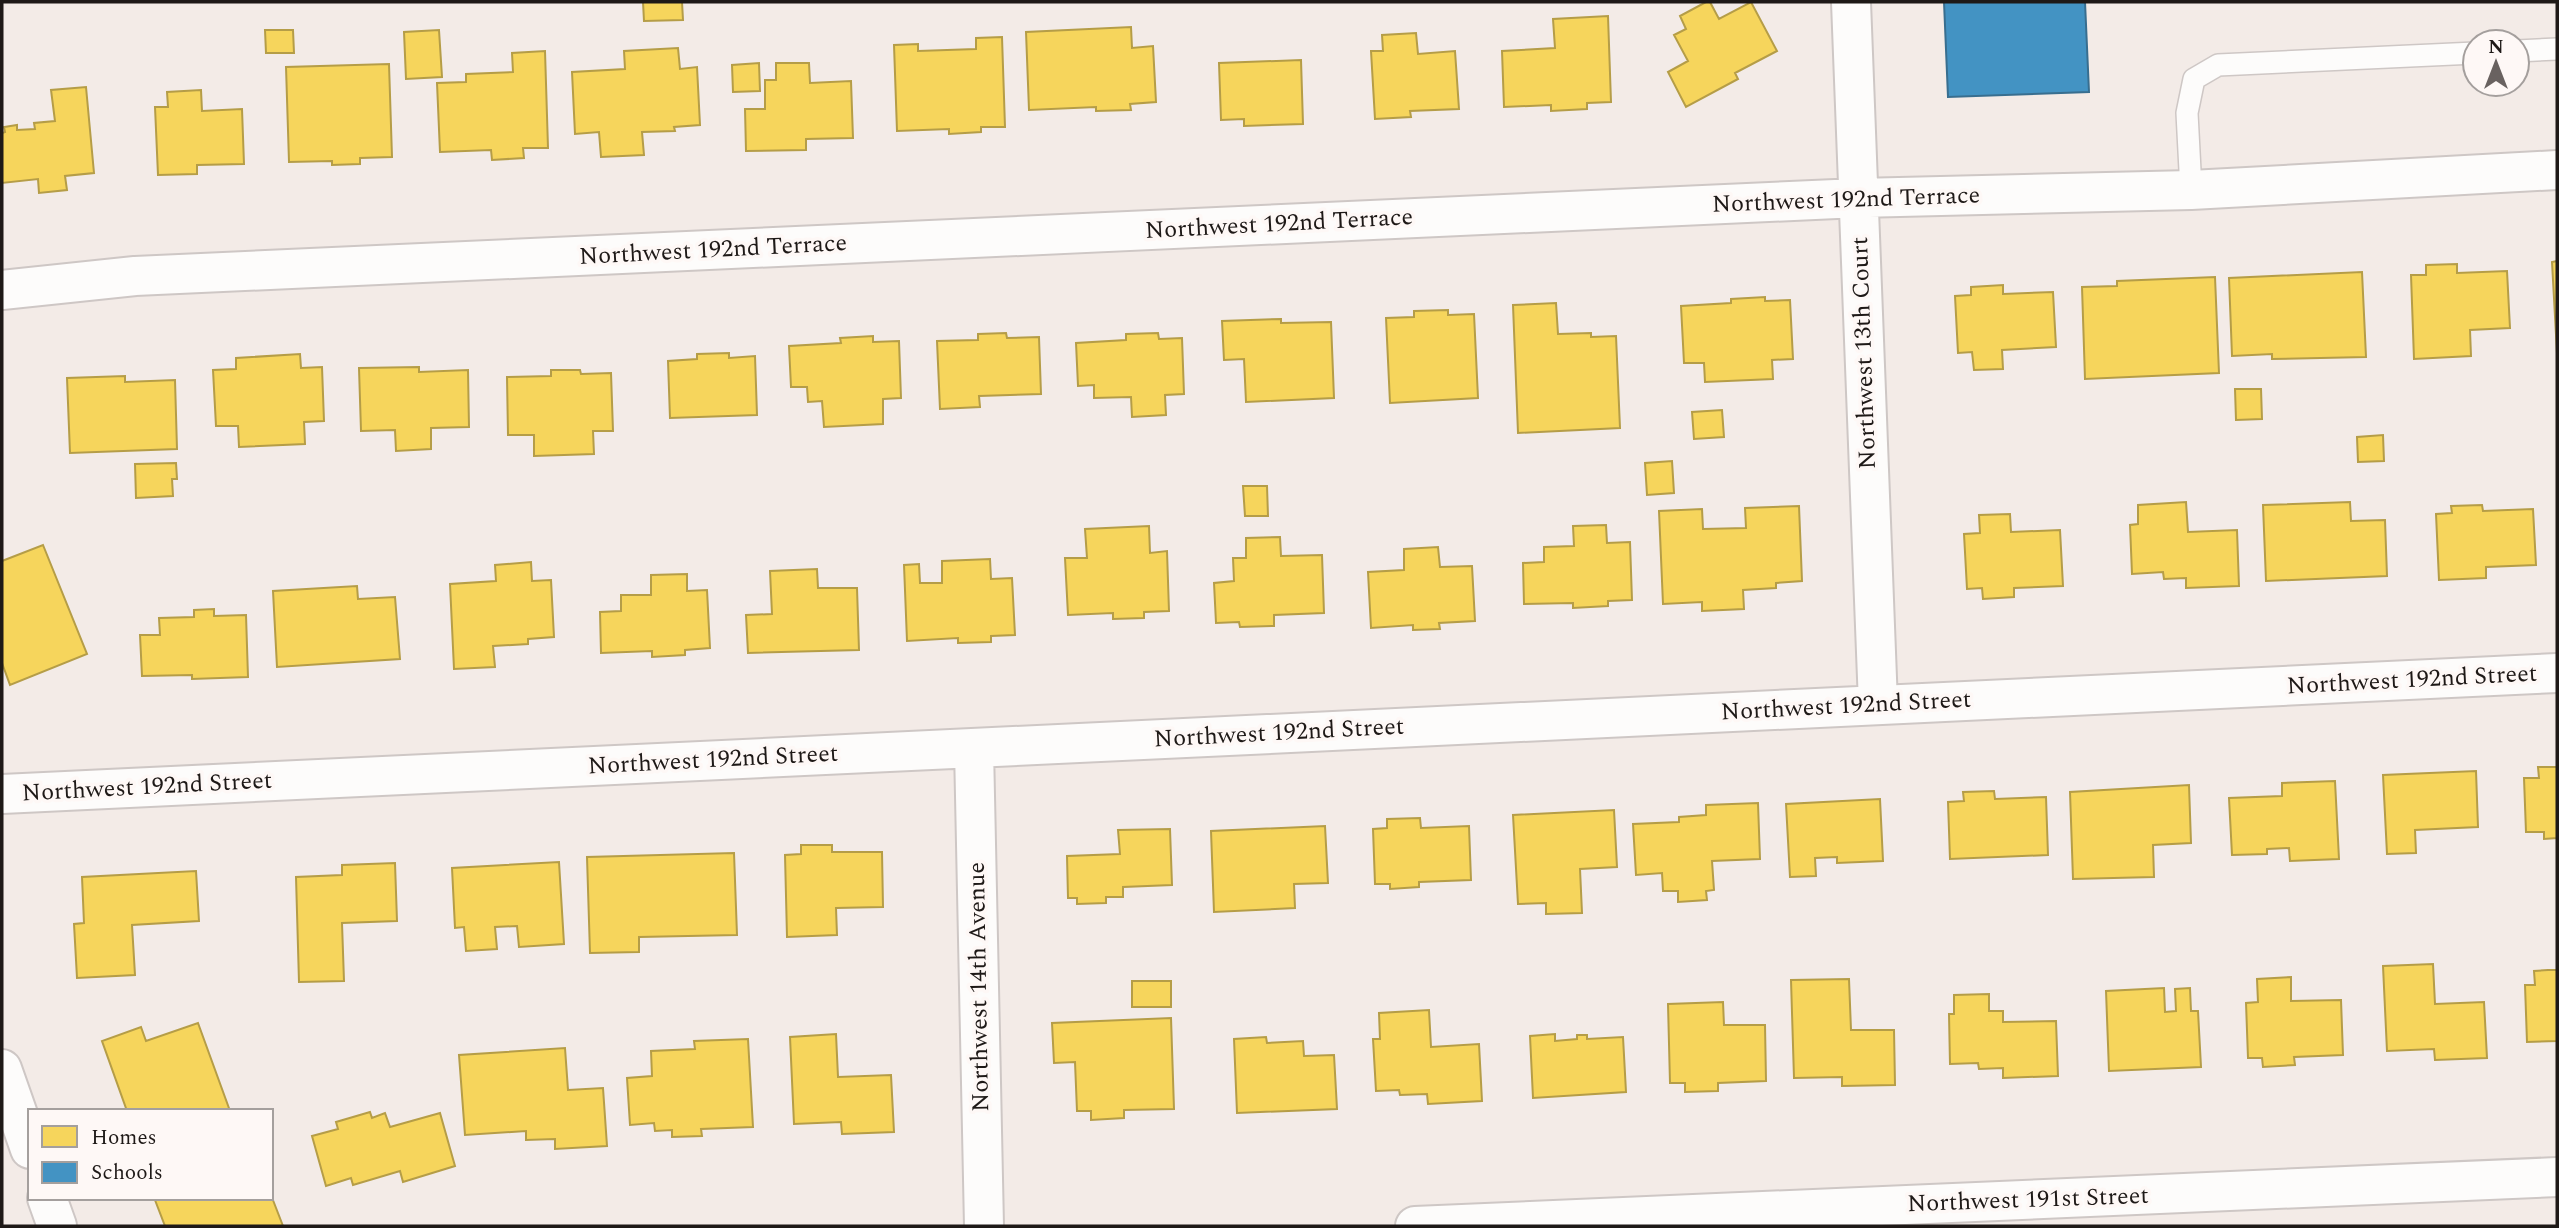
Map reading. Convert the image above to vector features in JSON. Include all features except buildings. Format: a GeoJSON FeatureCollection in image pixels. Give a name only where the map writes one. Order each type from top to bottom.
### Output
{"type":"FeatureCollection","features":[{"type":"Feature","properties":{"kind":"street","name":"Northwest 13th Court"},"geometry":{"type":"LineString","coordinates":[[1852,2],[1878,704]]}},
{"type":"Feature","properties":{"kind":"street","name":"Northwest 192nd Terrace"},"geometry":{"type":"LineString","coordinates":[[2,290],[135,276],[1858,198],[2192,190],[2557,170]]}},
{"type":"Feature","properties":{"kind":"street","name":"Northwest 192nd Street"},"geometry":{"type":"LineString","coordinates":[[2,794],[2557,673]]}},
{"type":"Feature","properties":{"kind":"street","name":"Northwest 14th Avenue"},"geometry":{"type":"LineString","coordinates":[[974,747],[984,1226]]}},
{"type":"Feature","properties":{"kind":"street"},"geometry":{"type":"LineString","coordinates":[[2,1069],[28,1143]]}},
{"type":"Feature","properties":{"kind":"street","name":"Northwest 191st Street"},"geometry":{"type":"LineString","coordinates":[[1415,1226],[2557,1177]]}},
{"type":"Feature","properties":{"kind":"street"},"geometry":{"type":"LineString","coordinates":[[48,1200],[57,1226]]}},
{"type":"Feature","properties":{"kind":"lane"},"geometry":{"type":"LineString","coordinates":[[2531,51],[2557,50]]}},
{"type":"Feature","properties":{"kind":"lane"},"geometry":{"type":"LineString","coordinates":[[2192,190],[2187,114],[2194,79],[2218,65],[2461,54]]}}]}
